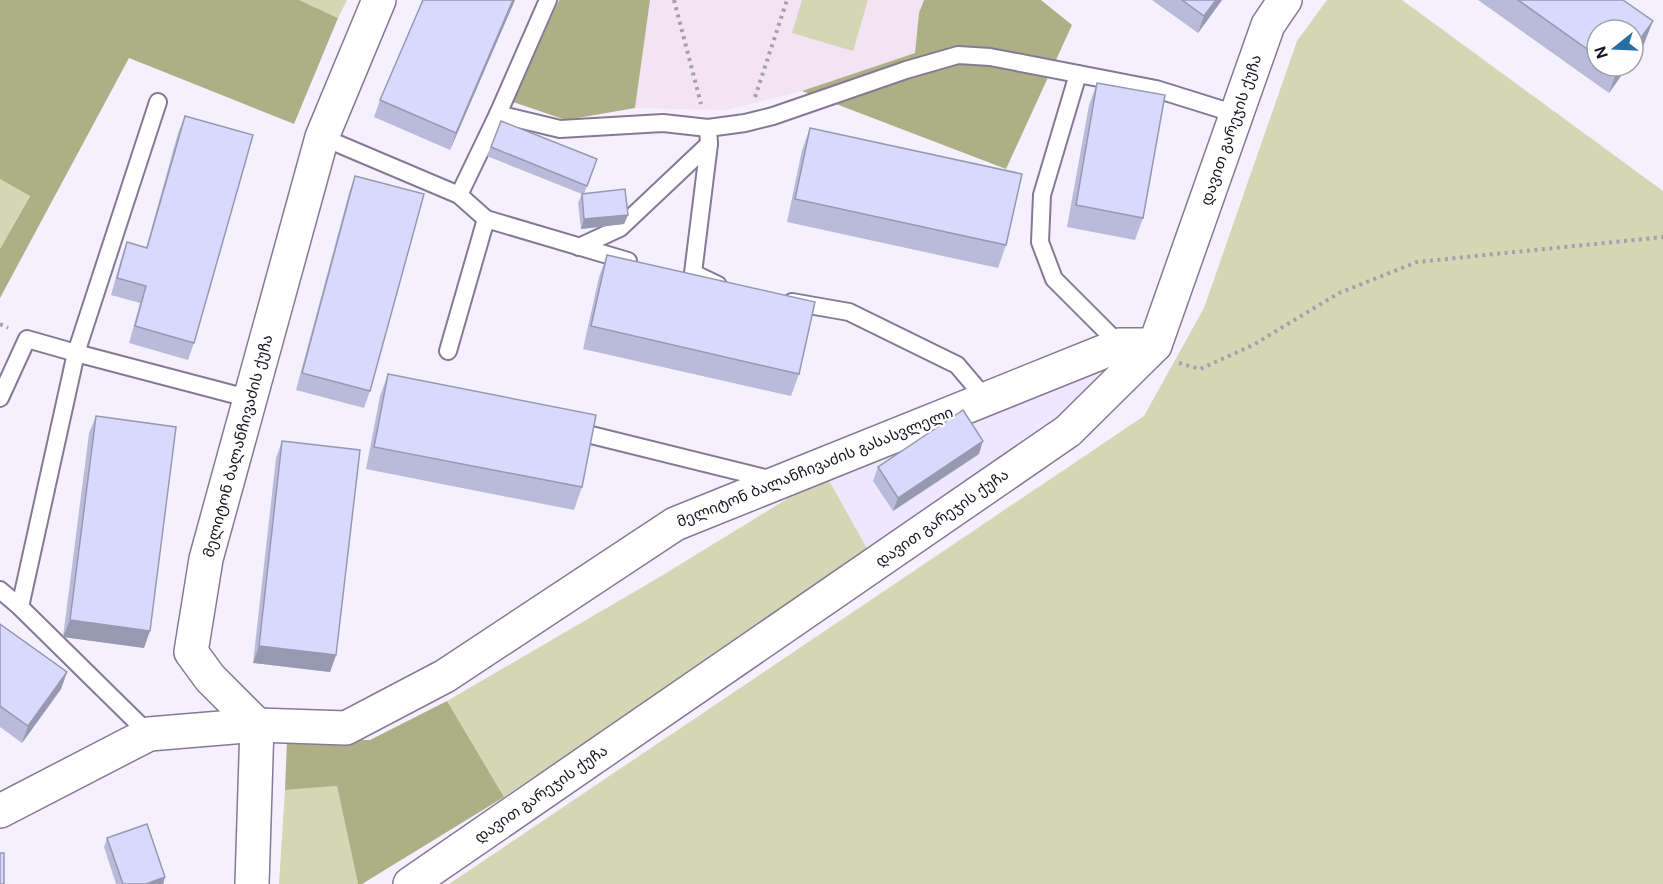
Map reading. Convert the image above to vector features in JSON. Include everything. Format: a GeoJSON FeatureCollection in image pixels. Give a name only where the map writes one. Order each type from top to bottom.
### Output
{"type":"FeatureCollection","features":[{"type":"Feature","properties":{"kind":"street","name":"მელიტონ ბალანჩივაძის ქუჩა"},"geometry":{"type":"LineString","coordinates":[[257,724],[210,678],[191,652],[206,559],[322,137],[379,0]]}},
{"type":"Feature","properties":{"kind":"street","name":"დავით გარეჯის ქუჩა"},"geometry":{"type":"LineString","coordinates":[[410,884],[1068,432],[1155,345],[1268,25],[1285,0]]}},
{"type":"Feature","properties":{"kind":"street","name":"მელიტონ ბალანჩივაძის გასასვლელი"},"geometry":{"type":"LineString","coordinates":[[0,811],[149,734],[257,724],[346,728],[445,676],[675,524],[1120,345],[1155,345]]}},
{"type":"Feature","properties":{"kind":"street"},"geometry":{"type":"LineString","coordinates":[[252,884],[257,724]]}},
{"type":"Feature","properties":{"kind":"lane"},"geometry":{"type":"LineString","coordinates":[[459,195],[498,114],[548,0]]}},
{"type":"Feature","properties":{"kind":"lane"},"geometry":{"type":"LineString","coordinates":[[579,247],[620,228],[708,136],[906,70],[958,56],[990,57],[1156,89],[1236,114]]}},
{"type":"Feature","properties":{"kind":"lane"},"geometry":{"type":"LineString","coordinates":[[1078,74],[1042,195],[1040,242],[1054,279],[1120,345]]}},
{"type":"Feature","properties":{"kind":"lane"},"geometry":{"type":"LineString","coordinates":[[20,608],[75,353],[158,102]]}},
{"type":"Feature","properties":{"kind":"lane"},"geometry":{"type":"LineString","coordinates":[[498,114],[560,129],[663,123],[708,136]]}},
{"type":"Feature","properties":{"kind":"lane"},"geometry":{"type":"LineString","coordinates":[[708,136],[687,272],[717,284],[736,286]]}},
{"type":"Feature","properties":{"kind":"lane"},"geometry":{"type":"LineString","coordinates":[[322,137],[459,195],[486,219],[647,267]]}},
{"type":"Feature","properties":{"kind":"lane"},"geometry":{"type":"LineString","coordinates":[[448,351],[486,219]]}},
{"type":"Feature","properties":{"kind":"lane"},"geometry":{"type":"LineString","coordinates":[[781,298],[849,312],[957,364],[985,398]]}},
{"type":"Feature","properties":{"kind":"lane"},"geometry":{"type":"LineString","coordinates":[[0,398],[27,339],[251,399]]}},
{"type":"Feature","properties":{"kind":"lane"},"geometry":{"type":"LineString","coordinates":[[552,426],[780,481]]}},
{"type":"Feature","properties":{"kind":"lane"},"geometry":{"type":"LineString","coordinates":[[0,590],[149,734]]}},
{"type":"Feature","properties":{"kind":"path"},"geometry":{"type":"LineString","coordinates":[[674,0],[708,136]]}},
{"type":"Feature","properties":{"kind":"path"},"geometry":{"type":"LineString","coordinates":[[745,123],[787,0]]}},
{"type":"Feature","properties":{"kind":"path"},"geometry":{"type":"LineString","coordinates":[[1155,345],[1174,362],[1200,369],[1253,345],[1339,293],[1417,262],[1663,237]]}},
{"type":"Feature","properties":{"kind":"shaded area"},"geometry":{"type":"Polygon","coordinates":[[[650,0],[924,0],[919,13],[915,53],[802,91],[726,110],[635,108],[650,0]]]}},
{"type":"Feature","properties":{"kind":"shaded area"},"geometry":{"type":"Polygon","coordinates":[[[1122,364],[1069,419],[869,552],[826,475],[1083,372],[1122,364]]]}},
{"type":"Feature","properties":{"kind":"green space"},"geometry":{"type":"Polygon","coordinates":[[[0,0],[299,0],[338,18],[294,124],[129,58],[0,298],[0,249],[30,196],[0,179],[0,0]]]}},
{"type":"Feature","properties":{"kind":"green space"},"geometry":{"type":"Polygon","coordinates":[[[299,0],[347,0],[338,18],[299,0]]]}},
{"type":"Feature","properties":{"kind":"green space"},"geometry":{"type":"Polygon","coordinates":[[[559,0],[650,0],[635,108],[566,120],[513,102],[559,0]]]}},
{"type":"Feature","properties":{"kind":"green space"},"geometry":{"type":"Polygon","coordinates":[[[802,0],[868,0],[853,51],[792,33],[802,0]]]}},
{"type":"Feature","properties":{"kind":"green space"},"geometry":{"type":"Polygon","coordinates":[[[924,0],[1041,0],[1072,25],[1006,169],[802,91],[915,53],[919,13],[924,0]]]}},
{"type":"Feature","properties":{"kind":"green space"},"geometry":{"type":"Polygon","coordinates":[[[1327,0],[1402,0],[1663,191],[1663,884],[449,884],[1144,416],[1204,308],[1297,41],[1327,0]]]}},
{"type":"Feature","properties":{"kind":"green space"},"geometry":{"type":"Polygon","coordinates":[[[0,179],[30,195],[0,249],[0,179]]]}},
{"type":"Feature","properties":{"kind":"green space"},"geometry":{"type":"Polygon","coordinates":[[[826,475],[869,552],[504,797],[447,701],[658,578],[826,475]]]}},
{"type":"Feature","properties":{"kind":"green space"},"geometry":{"type":"Polygon","coordinates":[[[447,701],[504,797],[362,884],[358,884],[337,786],[285,790],[287,740],[370,740],[447,701]]]}},
{"type":"Feature","properties":{"kind":"green space"},"geometry":{"type":"Polygon","coordinates":[[[337,786],[358,884],[279,884],[285,790],[337,786]]]}},
{"type":"Feature","properties":{"kind":"building"},"geometry":{"type":"Polygon","coordinates":[[[423,0],[513,0],[456,133],[380,100],[423,0]]]}},
{"type":"Feature","properties":{"kind":"building"},"geometry":{"type":"Polygon","coordinates":[[[1182,0],[1216,0],[1204,16],[1182,0]]]}},
{"type":"Feature","properties":{"kind":"building"},"geometry":{"type":"Polygon","coordinates":[[[1518,0],[1623,0],[1653,21],[1645,32],[1645,18],[1585,18],[1585,47],[1518,0]]]}},
{"type":"Feature","properties":{"kind":"building"},"geometry":{"type":"Polygon","coordinates":[[[1097,83],[1165,95],[1143,218],[1076,205],[1097,83]]]}},
{"type":"Feature","properties":{"kind":"building"},"geometry":{"type":"Polygon","coordinates":[[[185,116],[253,135],[194,343],[135,326],[146,286],[117,278],[127,242],[147,248],[185,116]]]}},
{"type":"Feature","properties":{"kind":"building"},"geometry":{"type":"Polygon","coordinates":[[[501,121],[597,159],[587,186],[491,147],[501,121]]]}},
{"type":"Feature","properties":{"kind":"building"},"geometry":{"type":"Polygon","coordinates":[[[810,128],[1022,174],[1006,245],[795,199],[810,128]]]}},
{"type":"Feature","properties":{"kind":"building"},"geometry":{"type":"Polygon","coordinates":[[[355,176],[424,194],[370,391],[302,373],[355,176]]]}},
{"type":"Feature","properties":{"kind":"building"},"geometry":{"type":"Polygon","coordinates":[[[625,189],[628,215],[584,219],[582,194],[625,189]]]}},
{"type":"Feature","properties":{"kind":"building"},"geometry":{"type":"Polygon","coordinates":[[[607,255],[815,302],[799,374],[591,326],[607,255]]]}},
{"type":"Feature","properties":{"kind":"building"},"geometry":{"type":"Polygon","coordinates":[[[388,374],[596,415],[582,487],[374,447],[388,374]]]}},
{"type":"Feature","properties":{"kind":"building"},"geometry":{"type":"Polygon","coordinates":[[[963,410],[983,441],[898,498],[878,467],[963,410]]]}},
{"type":"Feature","properties":{"kind":"building"},"geometry":{"type":"Polygon","coordinates":[[[96,416],[176,427],[150,631],[70,620],[96,416]]]}},
{"type":"Feature","properties":{"kind":"building"},"geometry":{"type":"Polygon","coordinates":[[[282,441],[360,450],[336,655],[259,646],[282,441]]]}},
{"type":"Feature","properties":{"kind":"building"},"geometry":{"type":"Polygon","coordinates":[[[0,624],[67,672],[28,726],[0,706],[0,624]]]}},
{"type":"Feature","properties":{"kind":"building"},"geometry":{"type":"Polygon","coordinates":[[[147,824],[165,877],[146,884],[123,884],[107,838],[147,824]]]}},
{"type":"Feature","properties":{"kind":"building"},"geometry":{"type":"Polygon","coordinates":[[[0,853],[4,853],[4,884],[0,884],[0,853]]]}}]}
